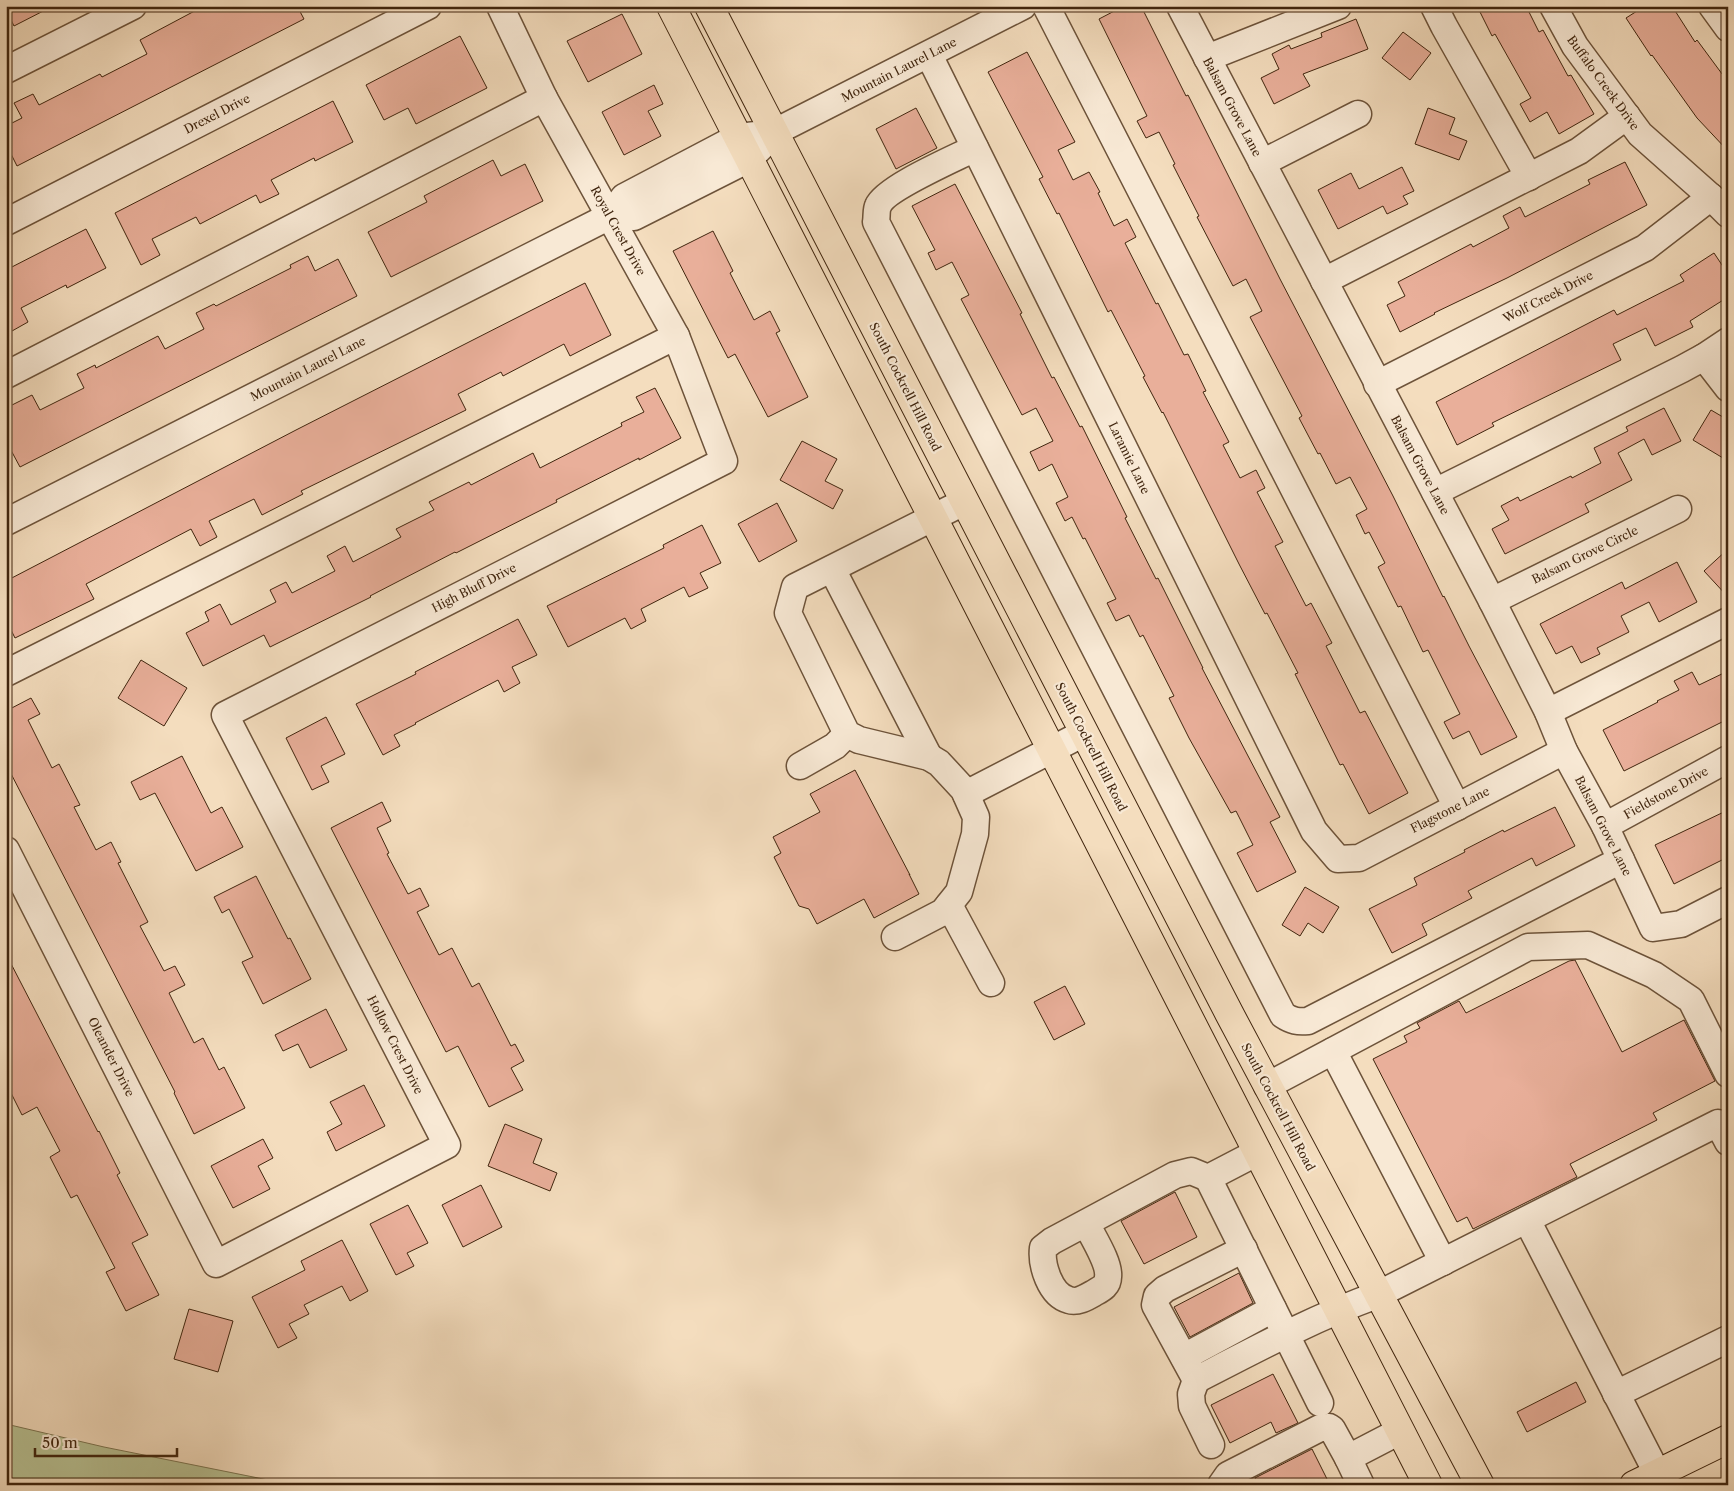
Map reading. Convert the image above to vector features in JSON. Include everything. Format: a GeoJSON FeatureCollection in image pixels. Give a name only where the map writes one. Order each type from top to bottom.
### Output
{"type":"FeatureCollection","features":[{"type":"Feature","properties":{"kind":"main road"},"geometry":{"type":"LineString","coordinates":[[671,6],[1428,1485]]}},
{"type":"Feature","properties":{"kind":"main road","name":"South Cockrell Hill Road"},"geometry":{"type":"LineString","coordinates":[[709,6],[1267,1086],[1480,1485]]}},
{"type":"Feature","properties":{"kind":"main road"},"geometry":{"type":"LineString","coordinates":[[1646,1479],[1728,1439]]}},
{"type":"Feature","properties":{"kind":"street"},"geometry":{"type":"LineString","coordinates":[[6,70],[133,6]]}},
{"type":"Feature","properties":{"kind":"street","name":"Drexel Drive"},"geometry":{"type":"LineString","coordinates":[[6,222],[428,6]]}},
{"type":"Feature","properties":{"kind":"street","name":"Royal Crest Drive"},"geometry":{"type":"LineString","coordinates":[[500,6],[544,98],[676,336],[724,461]]}},
{"type":"Feature","properties":{"kind":"street","name":"Mountain Laurel Lane"},"geometry":{"type":"LineString","coordinates":[[6,522],[610,216],[634,217],[744,148],[1023,6]]}},
{"type":"Feature","properties":{"kind":"street"},"geometry":{"type":"LineString","coordinates":[[1046,6],[1457,807]]}},
{"type":"Feature","properties":{"kind":"street","name":"Balsam Grove Lane"},"geometry":{"type":"LineString","coordinates":[[1180,6],[1492,601],[1548,712],[1564,751],[1605,826],[1653,928],[1681,924],[1728,900]]}},
{"type":"Feature","properties":{"kind":"street"},"geometry":{"type":"LineString","coordinates":[[1207,58],[1338,6]]}},
{"type":"Feature","properties":{"kind":"street"},"geometry":{"type":"LineString","coordinates":[[1434,6],[1448,35],[1528,177]]}},
{"type":"Feature","properties":{"kind":"street","name":"Buffalo Creek Drive"},"geometry":{"type":"LineString","coordinates":[[1553,6],[1575,46],[1640,134],[1720,205]]}},
{"type":"Feature","properties":{"kind":"street"},"geometry":{"type":"LineString","coordinates":[[1712,6],[1728,28]]}},
{"type":"Feature","properties":{"kind":"street","name":"Laramie Lane"},"geometry":{"type":"LineString","coordinates":[[929,55],[1314,831],[1335,856]]}},
{"type":"Feature","properties":{"kind":"street"},"geometry":{"type":"LineString","coordinates":[[6,375],[544,98]]}},
{"type":"Feature","properties":{"kind":"street"},"geometry":{"type":"LineString","coordinates":[[1262,163],[1358,114]]}},
{"type":"Feature","properties":{"kind":"street"},"geometry":{"type":"LineString","coordinates":[[1324,281],[1579,151],[1627,116]]}},
{"type":"Feature","properties":{"kind":"street"},"geometry":{"type":"LineString","coordinates":[[975,148],[902,185],[885,197],[878,206],[876,222],[1283,1015],[1291,1020],[1308,1021],[1621,860]]}},
{"type":"Feature","properties":{"kind":"street","name":"Wolf Creek Drive"},"geometry":{"type":"LineString","coordinates":[[1378,384],[1644,248],[1720,205]]}},
{"type":"Feature","properties":{"kind":"street"},"geometry":{"type":"LineString","coordinates":[[6,674],[676,336]]}},
{"type":"Feature","properties":{"kind":"street"},"geometry":{"type":"LineString","coordinates":[[1434,492],[1704,357],[1728,342]]}},
{"type":"Feature","properties":{"kind":"street"},"geometry":{"type":"LineString","coordinates":[[1704,357],[1728,388]]}},
{"type":"Feature","properties":{"kind":"street","name":"High Bluff Drive"},"geometry":{"type":"LineString","coordinates":[[225,715],[724,461]]}},
{"type":"Feature","properties":{"kind":"street"},"geometry":{"type":"LineString","coordinates":[[895,937],[943,912],[959,892],[975,834],[976,818],[966,794],[939,763],[929,758],[859,740],[847,734],[788,613],[795,588],[964,502]]}},
{"type":"Feature","properties":{"kind":"street","name":"Balsam Grove Circle"},"geometry":{"type":"LineString","coordinates":[[1492,601],[1678,509]]}},
{"type":"Feature","properties":{"kind":"street"},"geometry":{"type":"LineString","coordinates":[[832,569],[929,758]]}},
{"type":"Feature","properties":{"kind":"street"},"geometry":{"type":"LineString","coordinates":[[1548,712],[1728,621]]}},
{"type":"Feature","properties":{"kind":"street","name":"Hollow Crest Drive"},"geometry":{"type":"LineString","coordinates":[[216,1264],[447,1144],[225,715]]}},
{"type":"Feature","properties":{"kind":"street"},"geometry":{"type":"LineString","coordinates":[[966,794],[1084,733]]}},
{"type":"Feature","properties":{"kind":"street"},"geometry":{"type":"LineString","coordinates":[[800,766],[835,746],[847,734]]}},
{"type":"Feature","properties":{"kind":"street","name":"Flagstone Lane"},"geometry":{"type":"LineString","coordinates":[[1335,856],[1338,859],[1359,858],[1564,751]]}},
{"type":"Feature","properties":{"kind":"street","name":"Fieldstone Drive"},"geometry":{"type":"LineString","coordinates":[[1605,826],[1728,759]]}},
{"type":"Feature","properties":{"kind":"street","name":"Oleander Drive"},"geometry":{"type":"LineString","coordinates":[[6,850],[216,1264]]}},
{"type":"Feature","properties":{"kind":"street"},"geometry":{"type":"LineString","coordinates":[[949,905],[991,983]]}},
{"type":"Feature","properties":{"kind":"street"},"geometry":{"type":"LineString","coordinates":[[1267,1086],[1528,947],[1588,945],[1654,975],[1691,1000],[1728,1074]]}},
{"type":"Feature","properties":{"kind":"street"},"geometry":{"type":"LineString","coordinates":[[1333,1051],[1443,1262]]}},
{"type":"Feature","properties":{"kind":"street"},"geometry":{"type":"LineString","coordinates":[[1211,1445],[1192,1406],[1191,1394],[1196,1380],[1286,1334],[1338,1310],[1377,1295],[1724,1124]]}},
{"type":"Feature","properties":{"kind":"street"},"geometry":{"type":"LineString","coordinates":[[1208,1178],[1258,1152]]}},
{"type":"Feature","properties":{"kind":"street"},"geometry":{"type":"LineString","coordinates":[[1086,1223],[1176,1175],[1191,1171],[1208,1178],[1320,1403]]}},
{"type":"Feature","properties":{"kind":"street"},"geometry":{"type":"LineString","coordinates":[[1527,1220],[1616,1394],[1646,1479]]}},
{"type":"Feature","properties":{"kind":"street"},"geometry":{"type":"LineString","coordinates":[[1196,1380],[1155,1305],[1157,1296],[1165,1289],[1244,1249]]}},
{"type":"Feature","properties":{"kind":"street"},"geometry":{"type":"LineString","coordinates":[[1184,1357],[1273,1309]]}},
{"type":"Feature","properties":{"kind":"street"},"geometry":{"type":"LineString","coordinates":[[1616,1394],[1728,1338]]}},
{"type":"Feature","properties":{"kind":"street"},"geometry":{"type":"LineString","coordinates":[[1225,1480],[1296,1440],[1326,1427],[1332,1429],[1361,1485]]}},
{"type":"Feature","properties":{"kind":"street"},"geometry":{"type":"LineString","coordinates":[[1348,1458],[1400,1431]]}},
{"type":"Feature","properties":{"kind":"green space"},"geometry":{"type":"Polygon","coordinates":[[[6,1424],[104,1447],[293,1485],[6,1485],[6,1424]]]}},
{"type":"Feature","properties":{"kind":"building"},"geometry":{"type":"Polygon","coordinates":[[[6,6],[53,6],[14,26],[6,6]]]}},
{"type":"Feature","properties":{"kind":"building"},"geometry":{"type":"Polygon","coordinates":[[[204,6],[297,6],[304,19],[17,166],[6,144],[6,126],[22,118],[14,103],[33,94],[39,105],[100,74],[102,77],[147,54],[140,40],[204,6]]]}},
{"type":"Feature","properties":{"kind":"building"},"geometry":{"type":"Polygon","coordinates":[[[1124,6],[1141,6],[1443,597],[1517,737],[1481,755],[1469,731],[1453,739],[1444,722],[1460,714],[1428,650],[1423,652],[1401,606],[1398,607],[1378,567],[1385,563],[1369,532],[1365,534],[1356,515],[1367,509],[1350,477],[1336,484],[1320,453],[1318,454],[1299,418],[1302,416],[1250,317],[1262,311],[1246,279],[1233,286],[1197,217],[1199,216],[1173,165],[1175,164],[1159,132],[1146,138],[1137,121],[1147,116],[1099,19],[1124,6]]]}},
{"type":"Feature","properties":{"kind":"building"},"geometry":{"type":"Polygon","coordinates":[[[1477,6],[1526,6],[1539,32],[1543,30],[1568,76],[1571,75],[1594,114],[1559,134],[1547,112],[1530,122],[1520,104],[1531,98],[1495,34],[1492,36],[1477,6]]]}},
{"type":"Feature","properties":{"kind":"building"},"geometry":{"type":"Polygon","coordinates":[[[1645,6],[1672,6],[1695,42],[1697,40],[1728,82],[1728,151],[1697,118],[1651,56],[1626,18],[1645,6]]]}},
{"type":"Feature","properties":{"kind":"building"},"geometry":{"type":"Polygon","coordinates":[[[622,14],[642,54],[588,82],[567,41],[622,14]]]}},
{"type":"Feature","properties":{"kind":"building"},"geometry":{"type":"Polygon","coordinates":[[[1356,19],[1368,49],[1303,74],[1310,86],[1274,104],[1261,78],[1279,69],[1272,54],[1289,45],[1291,49],[1322,37],[1321,33],[1356,19]]]}},
{"type":"Feature","properties":{"kind":"building"},"geometry":{"type":"Polygon","coordinates":[[[1403,32],[1431,53],[1410,80],[1382,58],[1403,32]]]}},
{"type":"Feature","properties":{"kind":"building"},"geometry":{"type":"Polygon","coordinates":[[[460,36],[487,88],[416,124],[408,108],[384,120],[366,85],[460,36]]]}},
{"type":"Feature","properties":{"kind":"building"},"geometry":{"type":"Polygon","coordinates":[[[1027,52],[1075,142],[1058,150],[1073,180],[1089,172],[1100,192],[1098,193],[1114,226],[1127,219],[1136,237],[1125,243],[1156,304],[1158,303],[1184,355],[1188,354],[1206,391],[1203,392],[1229,442],[1223,445],[1240,478],[1256,470],[1265,488],[1257,492],[1283,542],[1275,546],[1306,606],[1311,603],[1332,643],[1326,646],[1360,713],[1365,711],[1408,793],[1369,814],[1343,764],[1340,765],[1295,674],[1298,673],[1239,564],[1163,412],[1143,377],[1145,376],[1111,310],[1108,312],[1059,213],[1057,214],[1039,179],[1043,177],[988,72],[1027,52]]]}},
{"type":"Feature","properties":{"kind":"building"},"geometry":{"type":"Polygon","coordinates":[[[654,85],[663,104],[648,111],[661,136],[624,155],[602,112],[654,85]]]}},
{"type":"Feature","properties":{"kind":"building"},"geometry":{"type":"Polygon","coordinates":[[[333,101],[353,142],[315,161],[314,158],[271,180],[279,194],[260,203],[256,195],[200,224],[196,217],[152,239],[160,255],[141,265],[115,213],[333,101]]]}},
{"type":"Feature","properties":{"kind":"building"},"geometry":{"type":"Polygon","coordinates":[[[916,108],[937,148],[896,169],[876,129],[916,108]]]}},
{"type":"Feature","properties":{"kind":"building"},"geometry":{"type":"Polygon","coordinates":[[[1428,108],[1455,118],[1449,134],[1467,141],[1459,160],[1415,144],[1428,108]]]}},
{"type":"Feature","properties":{"kind":"building"},"geometry":{"type":"Polygon","coordinates":[[[493,160],[501,176],[525,164],[543,201],[391,277],[368,232],[427,202],[424,196],[493,160]]]}},
{"type":"Feature","properties":{"kind":"building"},"geometry":{"type":"Polygon","coordinates":[[[1625,162],[1647,205],[1400,332],[1387,305],[1405,296],[1398,282],[1471,244],[1473,247],[1509,228],[1503,216],[1520,207],[1525,217],[1590,184],[1588,180],[1625,162]]]}},
{"type":"Feature","properties":{"kind":"building"},"geometry":{"type":"Polygon","coordinates":[[[1402,167],[1414,191],[1403,196],[1408,204],[1387,214],[1383,206],[1338,229],[1318,190],[1351,173],[1359,189],[1402,167]]]}},
{"type":"Feature","properties":{"kind":"building"},"geometry":{"type":"Polygon","coordinates":[[[955,184],[1022,313],[1020,314],[1052,378],[1054,377],[1080,427],[1082,426],[1127,517],[1125,518],[1156,579],[1158,578],[1202,668],[1280,817],[1270,822],[1296,872],[1257,892],[1237,853],[1253,845],[1236,811],[1231,813],[1189,738],[1169,698],[1174,696],[1143,635],[1140,637],[1129,615],[1116,621],[1107,603],[1116,599],[1085,538],[1083,539],[1072,517],[1065,521],[1056,503],[1068,497],[1052,464],[1039,471],[1030,452],[1053,441],[1036,408],[1022,415],[961,299],[969,295],[952,262],[936,270],[928,253],[935,250],[912,206],[955,184]]]}},
{"type":"Feature","properties":{"kind":"building"},"geometry":{"type":"Polygon","coordinates":[[[86,229],[106,268],[67,288],[66,285],[21,308],[28,322],[12,331],[6,320],[6,270],[86,229]]]}},
{"type":"Feature","properties":{"kind":"building"},"geometry":{"type":"Polygon","coordinates":[[[713,231],[733,271],[730,273],[754,320],[770,311],[780,331],[776,333],[808,397],[768,417],[735,354],[728,358],[673,251],[713,231]]]}},
{"type":"Feature","properties":{"kind":"building"},"geometry":{"type":"Polygon","coordinates":[[[1714,253],[1728,274],[1728,297],[1690,321],[1693,327],[1655,346],[1646,328],[1613,344],[1621,360],[1492,423],[1494,426],[1457,445],[1436,402],[1614,310],[1617,315],[1684,281],[1680,275],[1714,253]]]}},
{"type":"Feature","properties":{"kind":"building"},"geometry":{"type":"Polygon","coordinates":[[[308,256],[315,271],[338,259],[357,296],[20,467],[6,441],[6,408],[32,395],[40,410],[84,388],[77,374],[95,365],[96,368],[158,336],[165,349],[204,329],[196,313],[214,304],[216,306],[291,268],[290,265],[308,256]]]}},
{"type":"Feature","properties":{"kind":"building"},"geometry":{"type":"Polygon","coordinates":[[[585,283],[611,335],[570,356],[564,344],[503,376],[501,372],[458,394],[466,410],[301,491],[303,494],[262,515],[254,499],[209,521],[217,537],[200,546],[191,529],[86,584],[94,599],[15,638],[6,620],[6,581],[296,430],[585,283]]]}},
{"type":"Feature","properties":{"kind":"building"},"geometry":{"type":"Polygon","coordinates":[[[655,388],[681,438],[270,647],[264,635],[203,666],[186,633],[209,621],[205,612],[220,604],[231,625],[276,602],[270,590],[286,582],[292,593],[335,571],[327,556],[345,546],[353,562],[401,537],[396,529],[434,510],[429,502],[469,482],[471,485],[533,453],[540,468],[622,426],[621,423],[644,412],[636,397],[655,388]]]}},
{"type":"Feature","properties":{"kind":"building"},"geometry":{"type":"Polygon","coordinates":[[[1664,408],[1681,441],[1652,455],[1644,439],[1618,453],[1632,480],[1585,504],[1589,512],[1505,554],[1492,529],[1509,520],[1501,506],[1518,497],[1520,501],[1601,463],[1594,448],[1628,431],[1626,427],[1664,408]]]}},
{"type":"Feature","properties":{"kind":"building"},"geometry":{"type":"Polygon","coordinates":[[[1711,410],[1728,420],[1728,461],[1693,440],[1711,410]]]}},
{"type":"Feature","properties":{"kind":"building"},"geometry":{"type":"Polygon","coordinates":[[[802,441],[837,459],[825,481],[843,490],[833,509],[780,480],[802,441]]]}},
{"type":"Feature","properties":{"kind":"building"},"geometry":{"type":"Polygon","coordinates":[[[777,503],[797,541],[759,562],[738,524],[777,503]]]}},
{"type":"Feature","properties":{"kind":"building"},"geometry":{"type":"Polygon","coordinates":[[[702,525],[721,563],[700,573],[708,588],[689,597],[684,587],[641,609],[646,621],[631,629],[625,618],[568,647],[547,606],[664,548],[663,545],[702,525]]]}},
{"type":"Feature","properties":{"kind":"building"},"geometry":{"type":"Polygon","coordinates":[[[1728,549],[1728,597],[1704,571],[1728,549]]]}},
{"type":"Feature","properties":{"kind":"building"},"geometry":{"type":"Polygon","coordinates":[[[1677,562],[1697,602],[1659,622],[1649,602],[1621,616],[1629,632],[1597,648],[1600,654],[1581,663],[1572,646],[1556,654],[1540,624],[1622,582],[1625,589],[1677,562]]]}},
{"type":"Feature","properties":{"kind":"building"},"geometry":{"type":"Polygon","coordinates":[[[518,619],[537,655],[512,667],[520,683],[504,692],[498,680],[415,723],[394,735],[400,746],[383,755],[356,704],[518,619]]]}},
{"type":"Feature","properties":{"kind":"building"},"geometry":{"type":"Polygon","coordinates":[[[141,660],[187,688],[164,726],[118,698],[141,660]]]}},
{"type":"Feature","properties":{"kind":"building"},"geometry":{"type":"Polygon","coordinates":[[[1728,671],[1728,719],[1624,771],[1603,730],[1679,690],[1674,681],[1692,672],[1699,685],[1728,671]]]}},
{"type":"Feature","properties":{"kind":"building"},"geometry":{"type":"Polygon","coordinates":[[[31,698],[40,714],[28,720],[52,768],[59,764],[80,805],[74,807],[96,850],[111,842],[121,862],[118,863],[148,922],[140,926],[164,971],[175,966],[185,985],[169,993],[194,1043],[203,1038],[219,1070],[224,1067],[245,1108],[194,1134],[175,1092],[6,764],[6,711],[31,698]]]}},
{"type":"Feature","properties":{"kind":"building"},"geometry":{"type":"Polygon","coordinates":[[[326,717],[345,754],[321,766],[329,782],[312,790],[286,738],[326,717]]]}},
{"type":"Feature","properties":{"kind":"building"},"geometry":{"type":"Polygon","coordinates":[[[182,756],[211,813],[222,807],[243,847],[196,871],[155,793],[140,800],[131,782],[182,756]]]}},
{"type":"Feature","properties":{"kind":"building"},"geometry":{"type":"Polygon","coordinates":[[[855,770],[919,894],[874,918],[864,899],[817,924],[809,909],[799,906],[774,857],[781,853],[773,837],[820,812],[810,794],[855,770]]]}},
{"type":"Feature","properties":{"kind":"building"},"geometry":{"type":"Polygon","coordinates":[[[382,802],[391,821],[377,828],[389,853],[387,854],[408,894],[420,888],[429,906],[417,912],[439,955],[452,948],[472,987],[479,983],[511,1046],[515,1044],[524,1061],[511,1068],[523,1090],[489,1107],[458,1046],[446,1052],[331,828],[382,802]]]}},
{"type":"Feature","properties":{"kind":"building"},"geometry":{"type":"Polygon","coordinates":[[[1555,807],[1575,846],[1536,866],[1532,858],[1468,891],[1472,898],[1422,924],[1427,935],[1392,953],[1369,909],[1417,885],[1414,878],[1465,852],[1464,850],[1555,807]]]}},
{"type":"Feature","properties":{"kind":"building"},"geometry":{"type":"Polygon","coordinates":[[[1728,810],[1728,857],[1674,884],[1655,845],[1728,810]]]}},
{"type":"Feature","properties":{"kind":"building"},"geometry":{"type":"Polygon","coordinates":[[[256,876],[311,979],[263,1004],[242,962],[253,957],[229,909],[222,913],[214,897],[256,876]]]}},
{"type":"Feature","properties":{"kind":"building"},"geometry":{"type":"Polygon","coordinates":[[[1305,887],[1339,907],[1323,933],[1308,923],[1300,936],[1282,925],[1305,887]]]}},
{"type":"Feature","properties":{"kind":"building"},"geometry":{"type":"Polygon","coordinates":[[[6,954],[99,1131],[120,1173],[117,1175],[148,1235],[132,1243],[159,1295],[126,1311],[106,1272],[115,1268],[77,1195],[71,1198],[50,1157],[60,1151],[37,1107],[22,1115],[6,1083],[6,954]]]}},
{"type":"Feature","properties":{"kind":"building"},"geometry":{"type":"Polygon","coordinates":[[[1575,960],[1622,1052],[1684,1020],[1715,1081],[1653,1113],[1657,1120],[1570,1164],[1577,1177],[1473,1229],[1467,1217],[1457,1222],[1373,1059],[1407,1042],[1404,1036],[1420,1028],[1417,1023],[1459,1001],[1466,1013],[1569,961],[1575,960]]]}},
{"type":"Feature","properties":{"kind":"building"},"geometry":{"type":"Polygon","coordinates":[[[1065,986],[1085,1024],[1054,1040],[1034,1002],[1065,986]]]}},
{"type":"Feature","properties":{"kind":"building"},"geometry":{"type":"Polygon","coordinates":[[[326,1009],[347,1050],[310,1068],[298,1044],[283,1051],[275,1035],[326,1009]]]}},
{"type":"Feature","properties":{"kind":"building"},"geometry":{"type":"Polygon","coordinates":[[[364,1085],[385,1126],[336,1151],[327,1132],[342,1124],[330,1102],[364,1085]]]}},
{"type":"Feature","properties":{"kind":"building"},"geometry":{"type":"Polygon","coordinates":[[[505,1124],[542,1139],[533,1163],[557,1173],[550,1191],[488,1166],[505,1124]]]}},
{"type":"Feature","properties":{"kind":"building"},"geometry":{"type":"Polygon","coordinates":[[[263,1139],[273,1158],[258,1166],[270,1189],[233,1208],[211,1166],[263,1139]]]}},
{"type":"Feature","properties":{"kind":"building"},"geometry":{"type":"Polygon","coordinates":[[[481,1185],[502,1227],[463,1247],[442,1205],[481,1185]]]}},
{"type":"Feature","properties":{"kind":"building"},"geometry":{"type":"Polygon","coordinates":[[[1175,1192],[1197,1237],[1144,1264],[1121,1221],[1175,1192]]]}},
{"type":"Feature","properties":{"kind":"building"},"geometry":{"type":"Polygon","coordinates":[[[408,1205],[428,1243],[407,1253],[414,1266],[396,1275],[370,1224],[408,1205]]]}},
{"type":"Feature","properties":{"kind":"building"},"geometry":{"type":"Polygon","coordinates":[[[342,1240],[368,1291],[350,1301],[342,1286],[304,1305],[309,1314],[289,1324],[297,1338],[278,1348],[252,1297],[305,1270],[301,1261],[342,1240]]]}},
{"type":"Feature","properties":{"kind":"building"},"geometry":{"type":"Polygon","coordinates":[[[1239,1273],[1253,1303],[1190,1337],[1174,1307],[1239,1273]]]}},
{"type":"Feature","properties":{"kind":"building"},"geometry":{"type":"Polygon","coordinates":[[[189,1309],[233,1321],[218,1372],[174,1359],[189,1309]]]}},
{"type":"Feature","properties":{"kind":"building"},"geometry":{"type":"Polygon","coordinates":[[[1273,1374],[1298,1423],[1276,1433],[1271,1422],[1230,1443],[1211,1405],[1273,1374]]]}},
{"type":"Feature","properties":{"kind":"building"},"geometry":{"type":"Polygon","coordinates":[[[1576,1382],[1586,1402],[1527,1432],[1517,1412],[1576,1382]]]}},
{"type":"Feature","properties":{"kind":"building"},"geometry":{"type":"Polygon","coordinates":[[[1312,1449],[1330,1485],[1259,1485],[1255,1478],[1312,1449]]]}}]}
